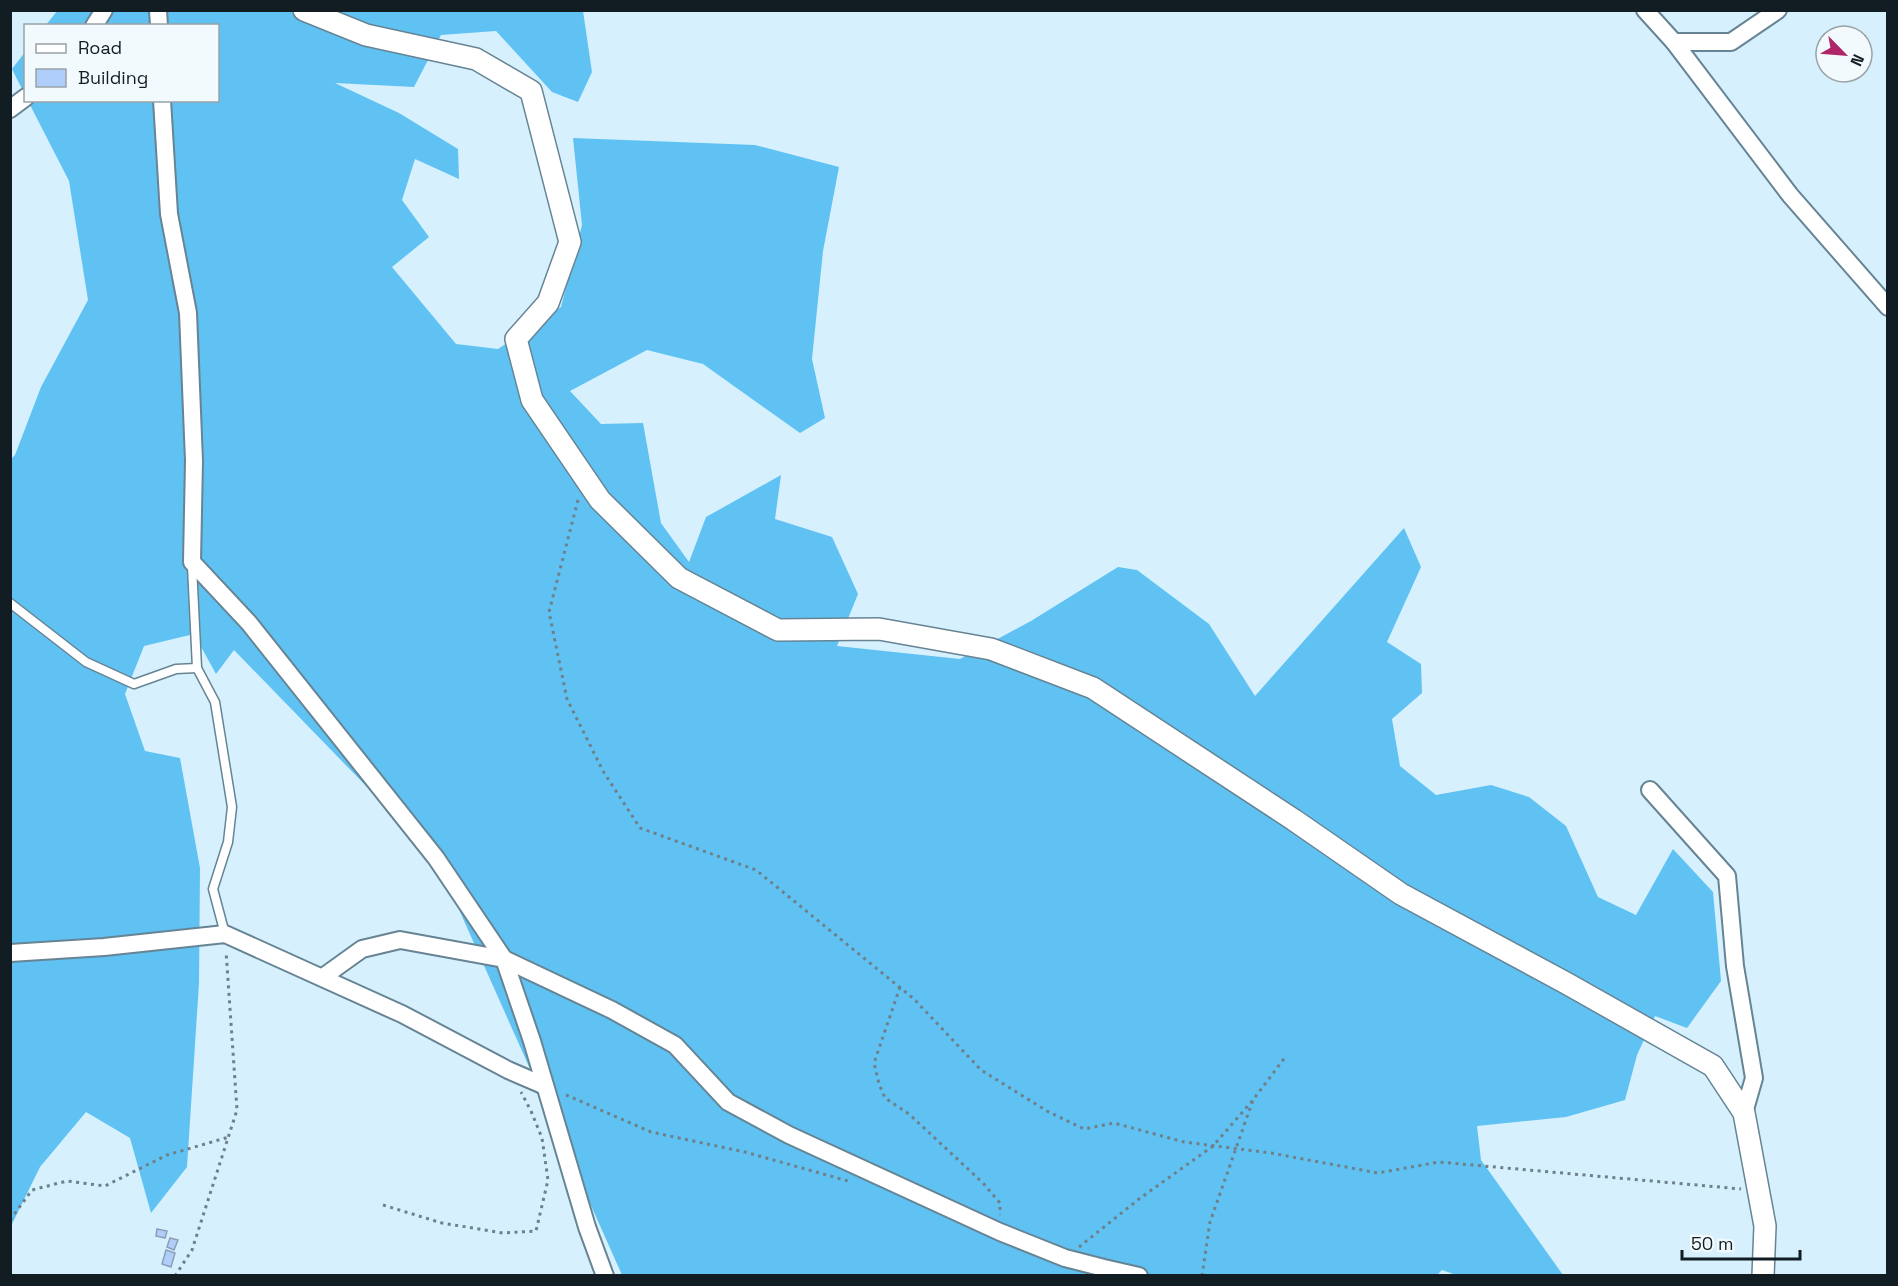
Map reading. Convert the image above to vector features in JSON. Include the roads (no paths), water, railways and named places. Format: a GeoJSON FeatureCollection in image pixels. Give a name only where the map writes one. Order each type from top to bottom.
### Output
{"type":"FeatureCollection","features":[{"type":"Feature","properties":{"kind":"street"},"geometry":{"type":"LineString","coordinates":[[95,24],[104,10]]}},
{"type":"Feature","properties":{"kind":"street"},"geometry":{"type":"LineString","coordinates":[[304,10],[366,35],[476,59],[531,91],[570,242],[548,303],[516,339],[532,400],[600,500],[679,578],[778,630],[879,630],[991,649],[1093,688],[1294,820],[1401,894],[1713,1066],[1744,1113],[1764,1226],[1763,1275]]}},
{"type":"Feature","properties":{"kind":"street"},"geometry":{"type":"LineString","coordinates":[[1645,10],[1674,42],[1790,195],[1887,307]]}},
{"type":"Feature","properties":{"kind":"street"},"geometry":{"type":"LineString","coordinates":[[1674,42],[1731,42],[1778,10]]}},
{"type":"Feature","properties":{"kind":"street"},"geometry":{"type":"LineString","coordinates":[[10,109],[24,98]]}},
{"type":"Feature","properties":{"kind":"street"},"geometry":{"type":"LineString","coordinates":[[162,102],[169,214],[188,313],[194,461],[192,562],[249,623],[429,849],[504,959],[587,1227],[605,1275]]}},
{"type":"Feature","properties":{"kind":"street"},"geometry":{"type":"LineString","coordinates":[[1650,790],[1727,876],[1735,966],[1754,1078],[1744,1113]]}},
{"type":"Feature","properties":{"kind":"street"},"geometry":{"type":"LineString","coordinates":[[10,953],[104,947],[225,934],[402,1014],[508,1070],[545,1086]]}},
{"type":"Feature","properties":{"kind":"street"},"geometry":{"type":"LineString","coordinates":[[323,977],[362,949],[400,940],[504,959],[612,1010],[675,1045],[728,1102],[789,1135],[999,1232],[1065,1258],[1139,1275]]}},
{"type":"Feature","properties":{"kind":"lane"},"geometry":{"type":"LineString","coordinates":[[192,562],[197,668],[215,702],[232,807],[228,842],[213,889],[225,934]]}},
{"type":"Feature","properties":{"kind":"lane"},"geometry":{"type":"LineString","coordinates":[[10,603],[86,662],[134,684],[176,669],[197,668]]}}]}
